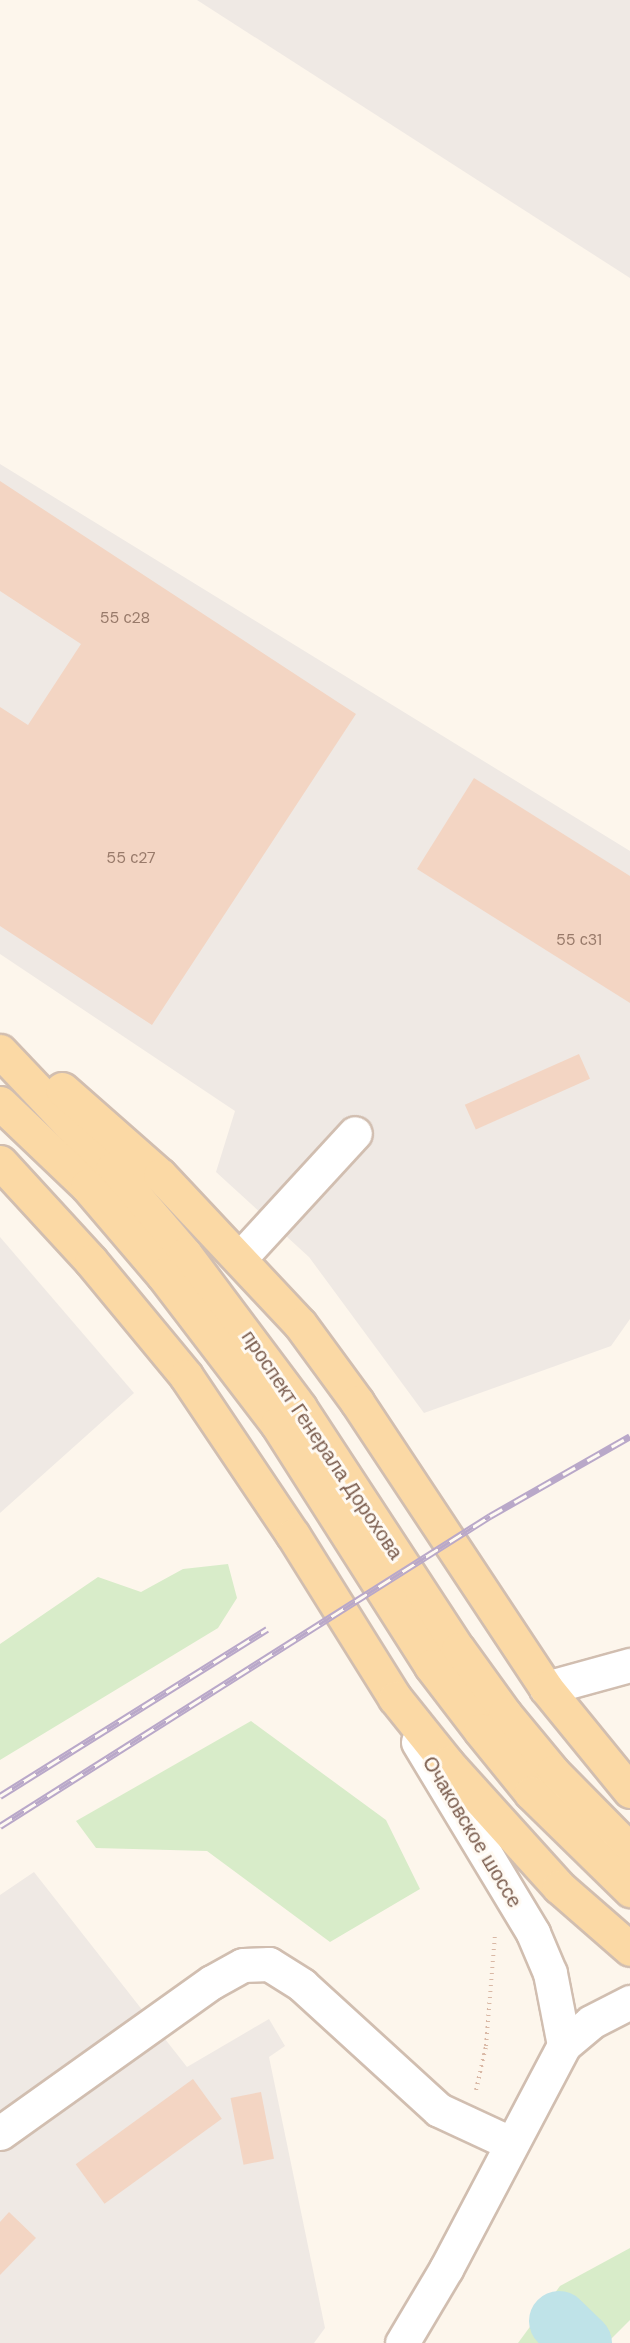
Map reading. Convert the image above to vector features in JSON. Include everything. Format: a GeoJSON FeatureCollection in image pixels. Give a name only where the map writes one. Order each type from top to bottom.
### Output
{"type":"FeatureCollection","features":[{"type":"Feature","properties":{"kind":"main road"},"geometry":{"type":"LineString","coordinates":[[0,1039],[160,1175],[241,1257],[300,1324],[357,1402],[546,1688],[630,1791]]}},
{"type":"Feature","properties":{"kind":"main road","name":"проспект Генерала Дорохова"},"geometry":{"type":"LineString","coordinates":[[0,1052],[112,1169],[185,1254],[300,1408],[458,1650],[505,1714],[552,1772],[630,1850]]}},
{"type":"Feature","properties":{"kind":"main road","name":"проспект Генерала Дорохова"},"geometry":{"type":"LineString","coordinates":[[0,1102],[87,1186],[163,1275],[277,1424],[431,1665],[466,1712],[531,1793],[630,1890]]}},
{"type":"Feature","properties":{"kind":"main road"},"geometry":{"type":"LineString","coordinates":[[4,1172],[186,1376],[395,1698],[499,1824],[559,1887],[630,1949]]}},
{"type":"Feature","properties":{"kind":"street"},"geometry":{"type":"LineString","coordinates":[[241,1257],[355,1132]]}},
{"type":"Feature","properties":{"kind":"street","name":"Очаковское шоссе"},"geometry":{"type":"LineString","coordinates":[[352,1629],[533,1933],[550,1973],[564,2045]]}},
{"type":"Feature","properties":{"kind":"street"},"geometry":{"type":"LineString","coordinates":[[546,1688],[630,1665]]}},
{"type":"Feature","properties":{"kind":"street"},"geometry":{"type":"LineString","coordinates":[[0,2133],[212,1982],[243,1965],[269,1964],[302,1985],[439,2109],[510,2143]]}},
{"type":"Feature","properties":{"kind":"street"},"geometry":{"type":"LineString","coordinates":[[402,2343],[446,2270],[510,2143],[564,2045],[591,2022],[630,2002]]}},
{"type":"Feature","properties":{"kind":"path"},"geometry":{"type":"LineString","coordinates":[[476,2090],[486,2046],[495,1928]]}},
{"type":"Feature","properties":{"kind":"shaded area"},"geometry":{"type":"Polygon","coordinates":[[[197,0],[630,0],[630,278],[197,0]]]}},
{"type":"Feature","properties":{"kind":"shaded area"},"geometry":{"type":"Polygon","coordinates":[[[0,464],[630,851],[630,1319],[611,1346],[424,1413],[309,1257],[216,1172],[235,1111],[0,954],[0,464]]]}},
{"type":"Feature","properties":{"kind":"shaded area"},"geometry":{"type":"Polygon","coordinates":[[[0,1237],[134,1393],[0,1513],[0,1237]]]}},
{"type":"Feature","properties":{"kind":"shaded area"},"geometry":{"type":"Polygon","coordinates":[[[34,1872],[187,2067],[269,2019],[285,2046],[269,2057],[325,2328],[314,2343],[0,2343],[0,1895],[34,1872]]]}},
{"type":"Feature","properties":{"kind":"green space"},"geometry":{"type":"Polygon","coordinates":[[[228,1564],[237,1598],[218,1628],[0,1760],[0,1644],[98,1577],[141,1592],[183,1569],[228,1564]]]}},
{"type":"Feature","properties":{"kind":"green space"},"geometry":{"type":"Polygon","coordinates":[[[251,1721],[386,1820],[420,1889],[330,1942],[207,1851],[96,1848],[76,1821],[251,1721]]]}},
{"type":"Feature","properties":{"kind":"green space"},"geometry":{"type":"Polygon","coordinates":[[[630,2248],[630,2320],[607,2343],[518,2343],[560,2286],[630,2248]]]}},
{"type":"Feature","properties":{"kind":"building"},"geometry":{"type":"Polygon","coordinates":[[[0,481],[356,714],[152,1025],[0,926],[0,707],[28,725],[81,644],[0,591],[0,481]]]}},
{"type":"Feature","properties":{"kind":"building"},"geometry":{"type":"Polygon","coordinates":[[[474,778],[630,876],[630,1003],[417,869],[474,778]]]}},
{"type":"Feature","properties":{"kind":"building"},"geometry":{"type":"Polygon","coordinates":[[[579,1054],[590,1079],[476,1130],[465,1105],[579,1054]]]}},
{"type":"Feature","properties":{"kind":"building"},"geometry":{"type":"Polygon","coordinates":[[[193,2079],[222,2119],[104,2204],[76,2164],[193,2079]]]}},
{"type":"Feature","properties":{"kind":"building"},"geometry":{"type":"Polygon","coordinates":[[[261,2092],[274,2159],[244,2165],[231,2098],[261,2092]]]}},
{"type":"Feature","properties":{"kind":"building"},"geometry":{"type":"Polygon","coordinates":[[[9,2212],[36,2238],[0,2275],[0,2222],[9,2212]]]}},
{"type":"Feature","properties":{"kind":"waterway"},"geometry":{"type":"LineString","coordinates":[[559,2321],[582,2343]]}},
{"type":"Feature","properties":{"kind":"railway"},"geometry":{"type":"LineString","coordinates":[[0,1826],[490,1516],[630,1436]]}},
{"type":"Feature","properties":{"kind":"railway"},"geometry":{"type":"LineString","coordinates":[[0,1796],[267,1629]]}}]}
